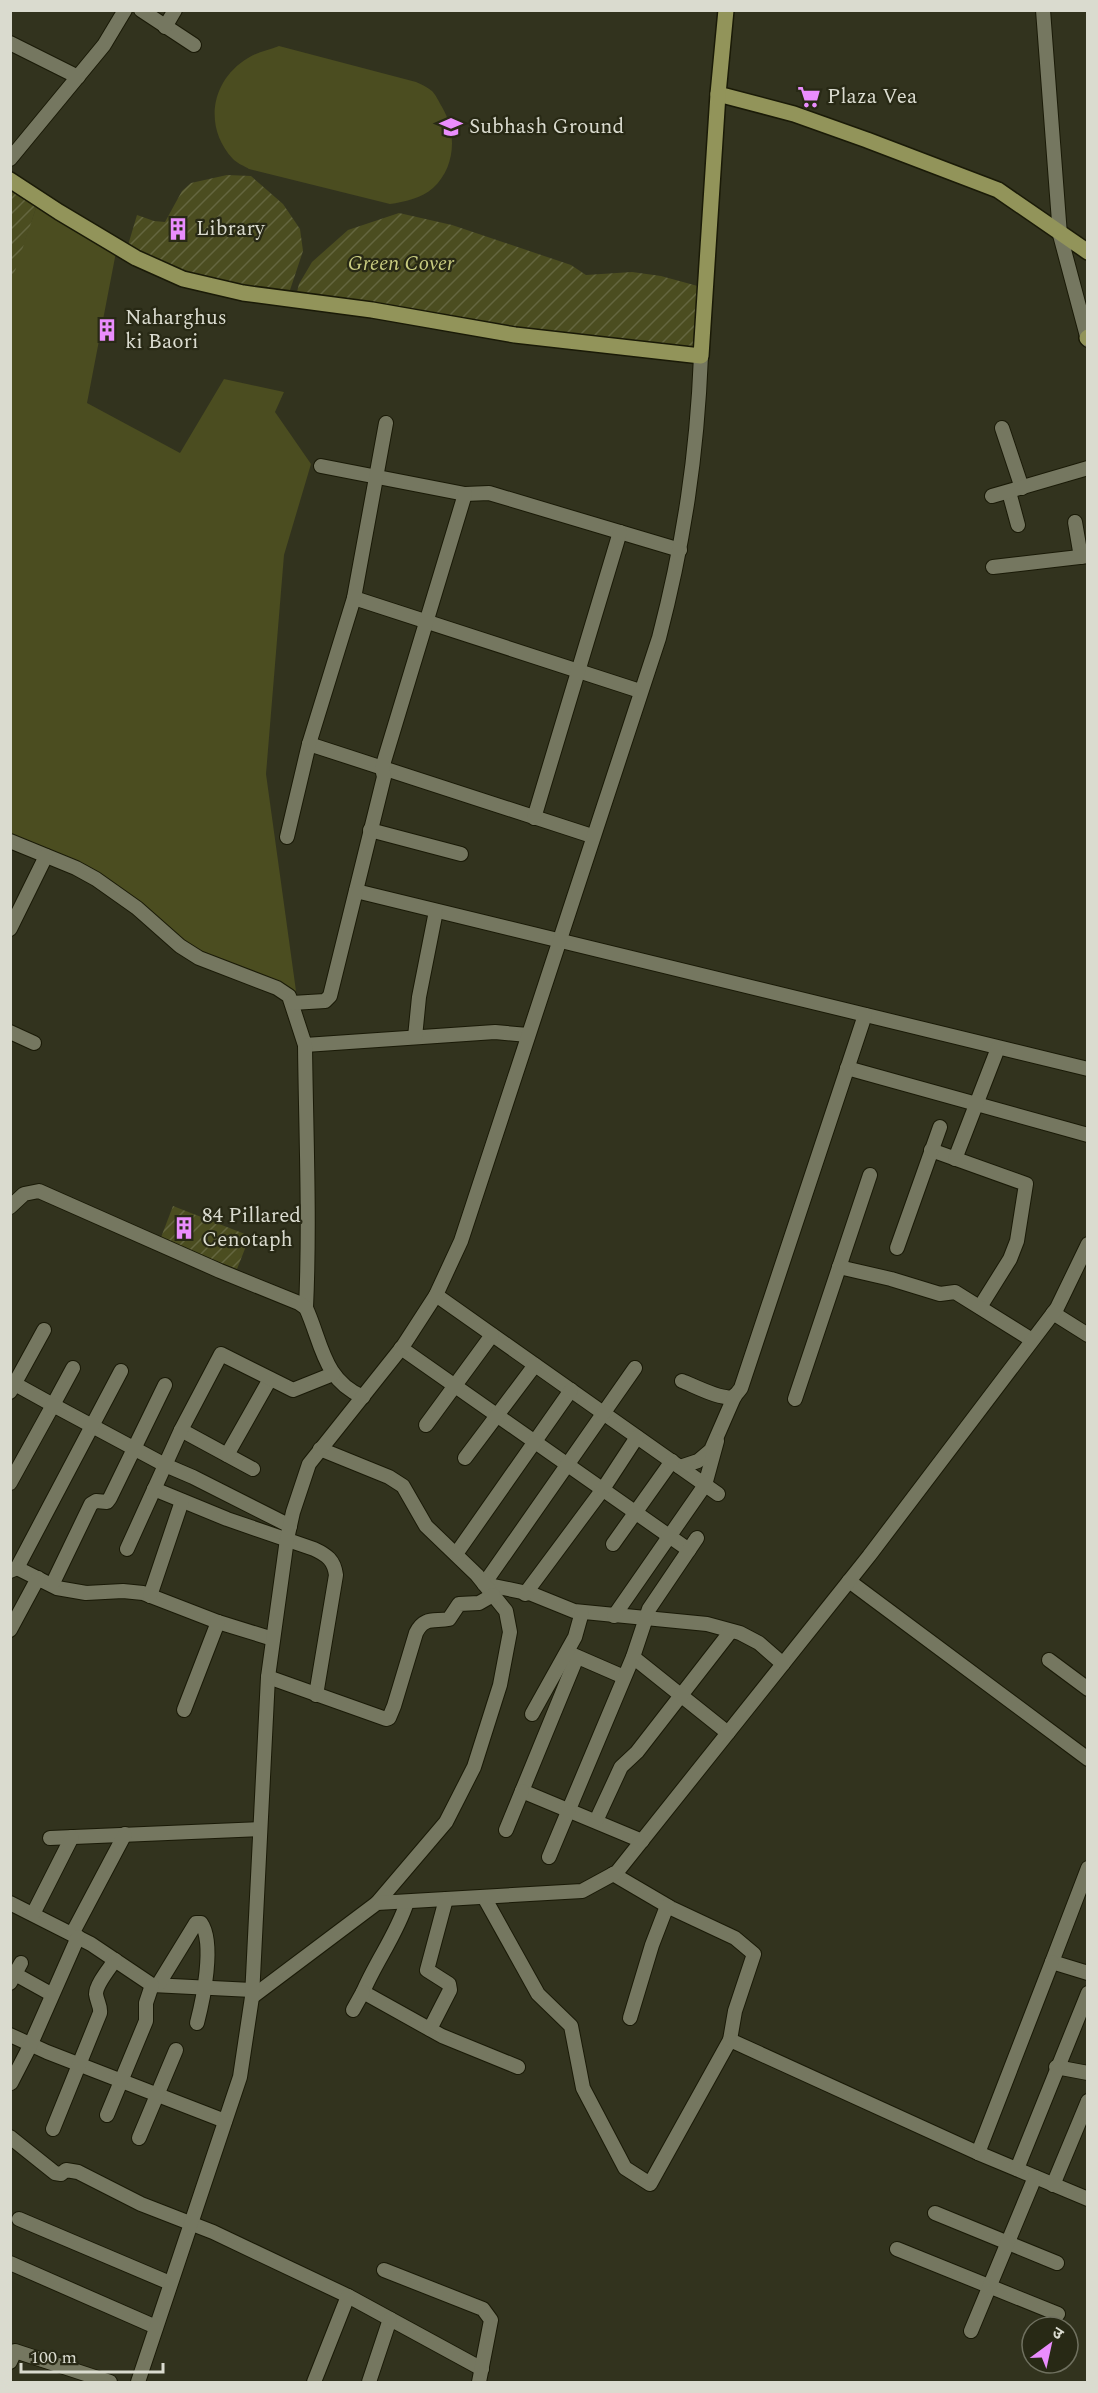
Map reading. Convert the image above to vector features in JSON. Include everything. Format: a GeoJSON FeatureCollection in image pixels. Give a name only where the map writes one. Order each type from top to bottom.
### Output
{"type":"FeatureCollection","features":[{"type":"Feature","properties":{"kind":"main road"},"geometry":{"type":"LineString","coordinates":[[10,180],[136,258],[183,279],[243,293],[372,310],[515,335],[701,356],[718,94],[726,10]]}},
{"type":"Feature","properties":{"kind":"main road"},"geometry":{"type":"LineString","coordinates":[[718,94],[794,114],[998,190],[1060,235],[1088,252]]}},
{"type":"Feature","properties":{"kind":"street"},"geometry":{"type":"LineString","coordinates":[[10,159],[104,45],[125,10]]}},
{"type":"Feature","properties":{"kind":"street"},"geometry":{"type":"LineString","coordinates":[[141,10],[194,45]]}},
{"type":"Feature","properties":{"kind":"street"},"geometry":{"type":"LineString","coordinates":[[165,27],[175,10]]}},
{"type":"Feature","properties":{"kind":"street"},"geometry":{"type":"LineString","coordinates":[[1043,10],[1060,235],[1087,338]]}},
{"type":"Feature","properties":{"kind":"street"},"geometry":{"type":"LineString","coordinates":[[10,43],[78,77]]}},
{"type":"Feature","properties":{"kind":"street"},"geometry":{"type":"LineString","coordinates":[[138,2382],[240,2077],[252,1994],[268,1677],[288,1533],[309,1464],[401,1348],[436,1295],[461,1241],[658,638],[687,513],[697,434],[701,356]]}},
{"type":"Feature","properties":{"kind":"street"},"geometry":{"type":"LineString","coordinates":[[287,837],[309,744],[354,598],[386,423]]}},
{"type":"Feature","properties":{"kind":"street"},"geometry":{"type":"LineString","coordinates":[[1002,428],[1016,490],[1018,525]]}},
{"type":"Feature","properties":{"kind":"street"},"geometry":{"type":"LineString","coordinates":[[321,466],[465,494],[489,494],[680,550]]}},
{"type":"Feature","properties":{"kind":"street"},"geometry":{"type":"LineString","coordinates":[[992,496],[1088,468]]}},
{"type":"Feature","properties":{"kind":"street"},"geometry":{"type":"LineString","coordinates":[[292,1003],[325,1001],[330,996],[384,777],[382,768],[465,494]]}},
{"type":"Feature","properties":{"kind":"street"},"geometry":{"type":"LineString","coordinates":[[993,567],[1084,557],[1075,522]]}},
{"type":"Feature","properties":{"kind":"street"},"geometry":{"type":"LineString","coordinates":[[534,818],[620,532]]}},
{"type":"Feature","properties":{"kind":"street"},"geometry":{"type":"LineString","coordinates":[[354,598],[640,691]]}},
{"type":"Feature","properties":{"kind":"street"},"geometry":{"type":"LineString","coordinates":[[309,744],[592,836]]}},
{"type":"Feature","properties":{"kind":"street"},"geometry":{"type":"LineString","coordinates":[[370,830],[461,854]]}},
{"type":"Feature","properties":{"kind":"street"},"geometry":{"type":"LineString","coordinates":[[10,841],[96,879],[137,908],[180,946],[199,958],[278,988],[289,996],[305,1045],[308,1168],[306,1308],[325,1361],[333,1374],[348,1391],[363,1397]]}},
{"type":"Feature","properties":{"kind":"street"},"geometry":{"type":"LineString","coordinates":[[10,929],[46,855]]}},
{"type":"Feature","properties":{"kind":"street"},"geometry":{"type":"LineString","coordinates":[[356,891],[1088,1069]]}},
{"type":"Feature","properties":{"kind":"street"},"geometry":{"type":"LineString","coordinates":[[415,1037],[419,997],[436,911]]}},
{"type":"Feature","properties":{"kind":"street"},"geometry":{"type":"LineString","coordinates":[[614,1616],[705,1485],[717,1441],[735,1395],[741,1388],[865,1015]]}},
{"type":"Feature","properties":{"kind":"street"},"geometry":{"type":"LineString","coordinates":[[10,1032],[34,1043]]}},
{"type":"Feature","properties":{"kind":"street"},"geometry":{"type":"LineString","coordinates":[[305,1045],[495,1032],[528,1035]]}},
{"type":"Feature","properties":{"kind":"street"},"geometry":{"type":"LineString","coordinates":[[955,1159],[998,1047]]}},
{"type":"Feature","properties":{"kind":"street"},"geometry":{"type":"LineString","coordinates":[[847,1068],[1088,1135]]}},
{"type":"Feature","properties":{"kind":"street"},"geometry":{"type":"LineString","coordinates":[[897,1248],[940,1127]]}},
{"type":"Feature","properties":{"kind":"street"},"geometry":{"type":"LineString","coordinates":[[931,1150],[1026,1184],[1017,1241],[1010,1259],[980,1307]]}},
{"type":"Feature","properties":{"kind":"street"},"geometry":{"type":"LineString","coordinates":[[795,1399],[870,1175]]}},
{"type":"Feature","properties":{"kind":"street"},"geometry":{"type":"LineString","coordinates":[[11,1205],[24,1194],[39,1191],[306,1308]]}},
{"type":"Feature","properties":{"kind":"street"},"geometry":{"type":"LineString","coordinates":[[377,1903],[582,1891],[613,1874],[642,1841],[849,1581],[1053,1313],[1088,1245]]}},
{"type":"Feature","properties":{"kind":"street"},"geometry":{"type":"LineString","coordinates":[[839,1267],[891,1279],[940,1294],[956,1292],[1032,1340]]}},
{"type":"Feature","properties":{"kind":"street"},"geometry":{"type":"LineString","coordinates":[[436,1295],[718,1494]]}},
{"type":"Feature","properties":{"kind":"street"},"geometry":{"type":"LineString","coordinates":[[1053,1313],[1088,1335]]}},
{"type":"Feature","properties":{"kind":"street"},"geometry":{"type":"LineString","coordinates":[[44,1330],[14,1381],[53,1405],[165,1465],[193,1477],[326,1554],[335,1566],[336,1575],[316,1695]]}},
{"type":"Feature","properties":{"kind":"street"},"geometry":{"type":"LineString","coordinates":[[426,1425],[492,1335]]}},
{"type":"Feature","properties":{"kind":"street"},"geometry":{"type":"LineString","coordinates":[[401,1348],[670,1536],[693,1544],[649,1610],[633,1657],[549,1857]]}},
{"type":"Feature","properties":{"kind":"street"},"geometry":{"type":"LineString","coordinates":[[127,1549],[165,1465],[221,1354],[293,1390],[333,1374]]}},
{"type":"Feature","properties":{"kind":"street"},"geometry":{"type":"LineString","coordinates":[[465,1458],[535,1365]]}},
{"type":"Feature","properties":{"kind":"street"},"geometry":{"type":"LineString","coordinates":[[10,1483],[73,1368]]}},
{"type":"Feature","properties":{"kind":"street"},"geometry":{"type":"LineString","coordinates":[[484,1584],[635,1368]]}},
{"type":"Feature","properties":{"kind":"street"},"geometry":{"type":"LineString","coordinates":[[121,1371],[14,1570],[52,1585],[86,1593],[123,1591],[150,1596],[218,1622],[273,1639]]}},
{"type":"Feature","properties":{"kind":"street"},"geometry":{"type":"LineString","coordinates":[[226,1455],[270,1378]]}},
{"type":"Feature","properties":{"kind":"street"},"geometry":{"type":"LineString","coordinates":[[682,1381],[714,1394],[730,1397],[735,1395]]}},
{"type":"Feature","properties":{"kind":"street"},"geometry":{"type":"LineString","coordinates":[[52,1585],[87,1511],[96,1501],[107,1502],[110,1498],[165,1385]]}},
{"type":"Feature","properties":{"kind":"street"},"geometry":{"type":"LineString","coordinates":[[456,1554],[571,1390]]}},
{"type":"Feature","properties":{"kind":"street"},"geometry":{"type":"LineString","coordinates":[[182,1430],[253,1469]]}},
{"type":"Feature","properties":{"kind":"street"},"geometry":{"type":"LineString","coordinates":[[525,1593],[603,1489],[637,1437]]}},
{"type":"Feature","properties":{"kind":"street"},"geometry":{"type":"LineString","coordinates":[[613,1544],[635,1511],[676,1464],[703,1457],[717,1441]]}},
{"type":"Feature","properties":{"kind":"street"},"geometry":{"type":"LineString","coordinates":[[10,1903],[75,1936],[155,1985],[252,1994],[377,1903],[446,1822],[474,1767],[500,1685],[510,1632],[506,1611],[456,1554],[426,1526],[403,1486],[389,1477],[320,1449]]}},
{"type":"Feature","properties":{"kind":"street"},"geometry":{"type":"LineString","coordinates":[[154,1489],[182,1501],[288,1533]]}},
{"type":"Feature","properties":{"kind":"street"},"geometry":{"type":"LineString","coordinates":[[150,1596],[182,1501]]}},
{"type":"Feature","properties":{"kind":"street"},"geometry":{"type":"LineString","coordinates":[[10,1630],[38,1578]]}},
{"type":"Feature","properties":{"kind":"street"},"geometry":{"type":"LineString","coordinates":[[849,1581],[1086,1754]]}},
{"type":"Feature","properties":{"kind":"street"},"geometry":{"type":"LineString","coordinates":[[484,1584],[532,1594],[573,1611],[707,1624],[759,1643],[783,1664]]}},
{"type":"Feature","properties":{"kind":"street"},"geometry":{"type":"LineString","coordinates":[[268,1677],[375,1716],[389,1718],[416,1633],[422,1624],[431,1619],[449,1618],[459,1604],[479,1602],[493,1595]]}},
{"type":"Feature","properties":{"kind":"street"},"geometry":{"type":"LineString","coordinates":[[506,1830],[572,1655],[582,1612]]}},
{"type":"Feature","properties":{"kind":"street"},"geometry":{"type":"LineString","coordinates":[[184,1710],[218,1622]]}},
{"type":"Feature","properties":{"kind":"street"},"geometry":{"type":"LineString","coordinates":[[596,1821],[621,1767],[637,1752],[679,1695],[731,1631]]}},
{"type":"Feature","properties":{"kind":"street"},"geometry":{"type":"LineString","coordinates":[[572,1655],[624,1677]]}},
{"type":"Feature","properties":{"kind":"street"},"geometry":{"type":"LineString","coordinates":[[532,1714],[572,1655]]}},
{"type":"Feature","properties":{"kind":"street"},"geometry":{"type":"LineString","coordinates":[[633,1657],[728,1733]]}},
{"type":"Feature","properties":{"kind":"street"},"geometry":{"type":"LineString","coordinates":[[1049,1660],[1088,1689]]}},
{"type":"Feature","properties":{"kind":"street"},"geometry":{"type":"LineString","coordinates":[[522,1791],[642,1841]]}},
{"type":"Feature","properties":{"kind":"street"},"geometry":{"type":"LineString","coordinates":[[50,1838],[260,1829]]}},
{"type":"Feature","properties":{"kind":"street"},"geometry":{"type":"LineString","coordinates":[[11,2083],[30,2046],[75,1936],[125,1834]]}},
{"type":"Feature","properties":{"kind":"street"},"geometry":{"type":"LineString","coordinates":[[33,1914],[72,1837]]}},
{"type":"Feature","properties":{"kind":"street"},"geometry":{"type":"LineString","coordinates":[[978,2153],[1088,1868]]}},
{"type":"Feature","properties":{"kind":"street"},"geometry":{"type":"LineString","coordinates":[[484,1897],[538,1994],[571,2026],[583,2088],[625,2168],[650,2184],[730,2040],[735,2011],[754,1954],[735,1938],[667,1906],[613,1874]]}},
{"type":"Feature","properties":{"kind":"street"},"geometry":{"type":"LineString","coordinates":[[430,2030],[450,1990],[449,1984],[427,1970],[446,1899]]}},
{"type":"Feature","properties":{"kind":"street"},"geometry":{"type":"LineString","coordinates":[[353,2010],[373,1969],[392,1938],[408,1902]]}},
{"type":"Feature","properties":{"kind":"street"},"geometry":{"type":"LineString","coordinates":[[630,2018],[652,1945],[667,1906]]}},
{"type":"Feature","properties":{"kind":"street"},"geometry":{"type":"LineString","coordinates":[[106,2115],[146,2021],[146,2003],[155,1985],[196,1923],[201,1923],[206,1941],[206,1988],[197,2023]]}},
{"type":"Feature","properties":{"kind":"street"},"geometry":{"type":"LineString","coordinates":[[52,2129],[100,2013],[101,2007],[96,1994],[98,1988],[115,1960]]}},
{"type":"Feature","properties":{"kind":"street"},"geometry":{"type":"LineString","coordinates":[[1052,1962],[1088,1973]]}},
{"type":"Feature","properties":{"kind":"street"},"geometry":{"type":"LineString","coordinates":[[16,1973],[51,1994]]}},
{"type":"Feature","properties":{"kind":"street"},"geometry":{"type":"LineString","coordinates":[[363,1992],[430,2030],[518,2067]]}},
{"type":"Feature","properties":{"kind":"street"},"geometry":{"type":"LineString","coordinates":[[1017,2169],[1056,2067],[1088,1993]]}},
{"type":"Feature","properties":{"kind":"street"},"geometry":{"type":"LineString","coordinates":[[10,2035],[30,2046],[225,2121]]}},
{"type":"Feature","properties":{"kind":"street"},"geometry":{"type":"LineString","coordinates":[[730,2040],[978,2153],[1088,2199]]}},
{"type":"Feature","properties":{"kind":"street"},"geometry":{"type":"LineString","coordinates":[[139,2138],[177,2050]]}},
{"type":"Feature","properties":{"kind":"street"},"geometry":{"type":"LineString","coordinates":[[1056,2067],[1088,2073]]}},
{"type":"Feature","properties":{"kind":"street"},"geometry":{"type":"LineString","coordinates":[[1053,2185],[1088,2101]]}},
{"type":"Feature","properties":{"kind":"street"},"geometry":{"type":"LineString","coordinates":[[10,2137],[55,2173],[61,2174],[66,2170],[78,2172],[141,2204],[213,2232],[348,2296],[390,2319],[480,2376],[491,2320],[483,2309],[384,2270]]}},
{"type":"Feature","properties":{"kind":"street"},"geometry":{"type":"LineString","coordinates":[[972,2331],[1035,2177]]}},
{"type":"Feature","properties":{"kind":"street"},"geometry":{"type":"LineString","coordinates":[[935,2213],[1057,2263]]}},
{"type":"Feature","properties":{"kind":"street"},"geometry":{"type":"LineString","coordinates":[[19,2219],[170,2283]]}},
{"type":"Feature","properties":{"kind":"street"},"geometry":{"type":"LineString","coordinates":[[897,2249],[1058,2314]]}},
{"type":"Feature","properties":{"kind":"street"},"geometry":{"type":"LineString","coordinates":[[10,2263],[156,2327]]}},
{"type":"Feature","properties":{"kind":"street"},"geometry":{"type":"LineString","coordinates":[[314,2382],[348,2296]]}},
{"type":"Feature","properties":{"kind":"street"},"geometry":{"type":"LineString","coordinates":[[369,2382],[390,2319]]}},
{"type":"Feature","properties":{"kind":"street"},"geometry":{"type":"LineString","coordinates":[[10,2362],[15,2351],[110,2382]]}},
{"type":"Feature","properties":{"kind":"green space"},"geometry":{"type":"Polygon","coordinates":[[[279,46],[416,82],[432,91],[447,117],[452,138],[450,160],[441,180],[418,197],[390,204],[249,169],[235,160],[217,133],[215,105],[219,91],[236,67],[252,56],[279,46]]]}},
{"type":"Feature","properties":{"kind":"green space","name":"Green Cover"},"geometry":{"type":"Polygon","coordinates":[[[227,175],[251,176],[283,204],[300,229],[303,251],[287,299],[243,293],[126,252],[137,215],[165,222],[182,191],[191,183],[227,175]]]}},
{"type":"Feature","properties":{"kind":"green space"},"geometry":{"type":"Polygon","coordinates":[[[11,182],[39,199],[11,283],[11,182]]]}},
{"type":"Feature","properties":{"kind":"green space"},"geometry":{"type":"Polygon","coordinates":[[[39,199],[117,247],[87,403],[180,453],[224,379],[284,392],[275,412],[311,464],[284,555],[266,774],[296,991],[241,976],[188,951],[129,899],[11,838],[10,283],[39,199]]]}},
{"type":"Feature","properties":{"kind":"green space","name":"Green Cover"},"geometry":{"type":"Polygon","coordinates":[[[399,213],[452,225],[571,265],[586,275],[632,272],[661,276],[705,288],[701,356],[295,300],[299,284],[312,262],[348,230],[399,213]]]}},
{"type":"Feature","properties":{"kind":"green space"},"geometry":{"type":"Polygon","coordinates":[[[173,1206],[250,1236],[237,1269],[160,1240],[173,1206]]]}},
{"type":"Feature","properties":{"kind":"place","name":"Plaza Vea"},"geometry":{"type":"Point","coordinates":[809,97]}},
{"type":"Feature","properties":{"kind":"place","name":"Subhash Ground"},"geometry":{"type":"Point","coordinates":[451,127]}},
{"type":"Feature","properties":{"kind":"place","name":"Library"},"geometry":{"type":"Point","coordinates":[178,229]}},
{"type":"Feature","properties":{"kind":"place","name":"Naharghus ki Baori"},"geometry":{"type":"Point","coordinates":[107,330]}},
{"type":"Feature","properties":{"kind":"place","name":"84 Pillared Cenotaph"},"geometry":{"type":"Point","coordinates":[184,1228]}}]}
